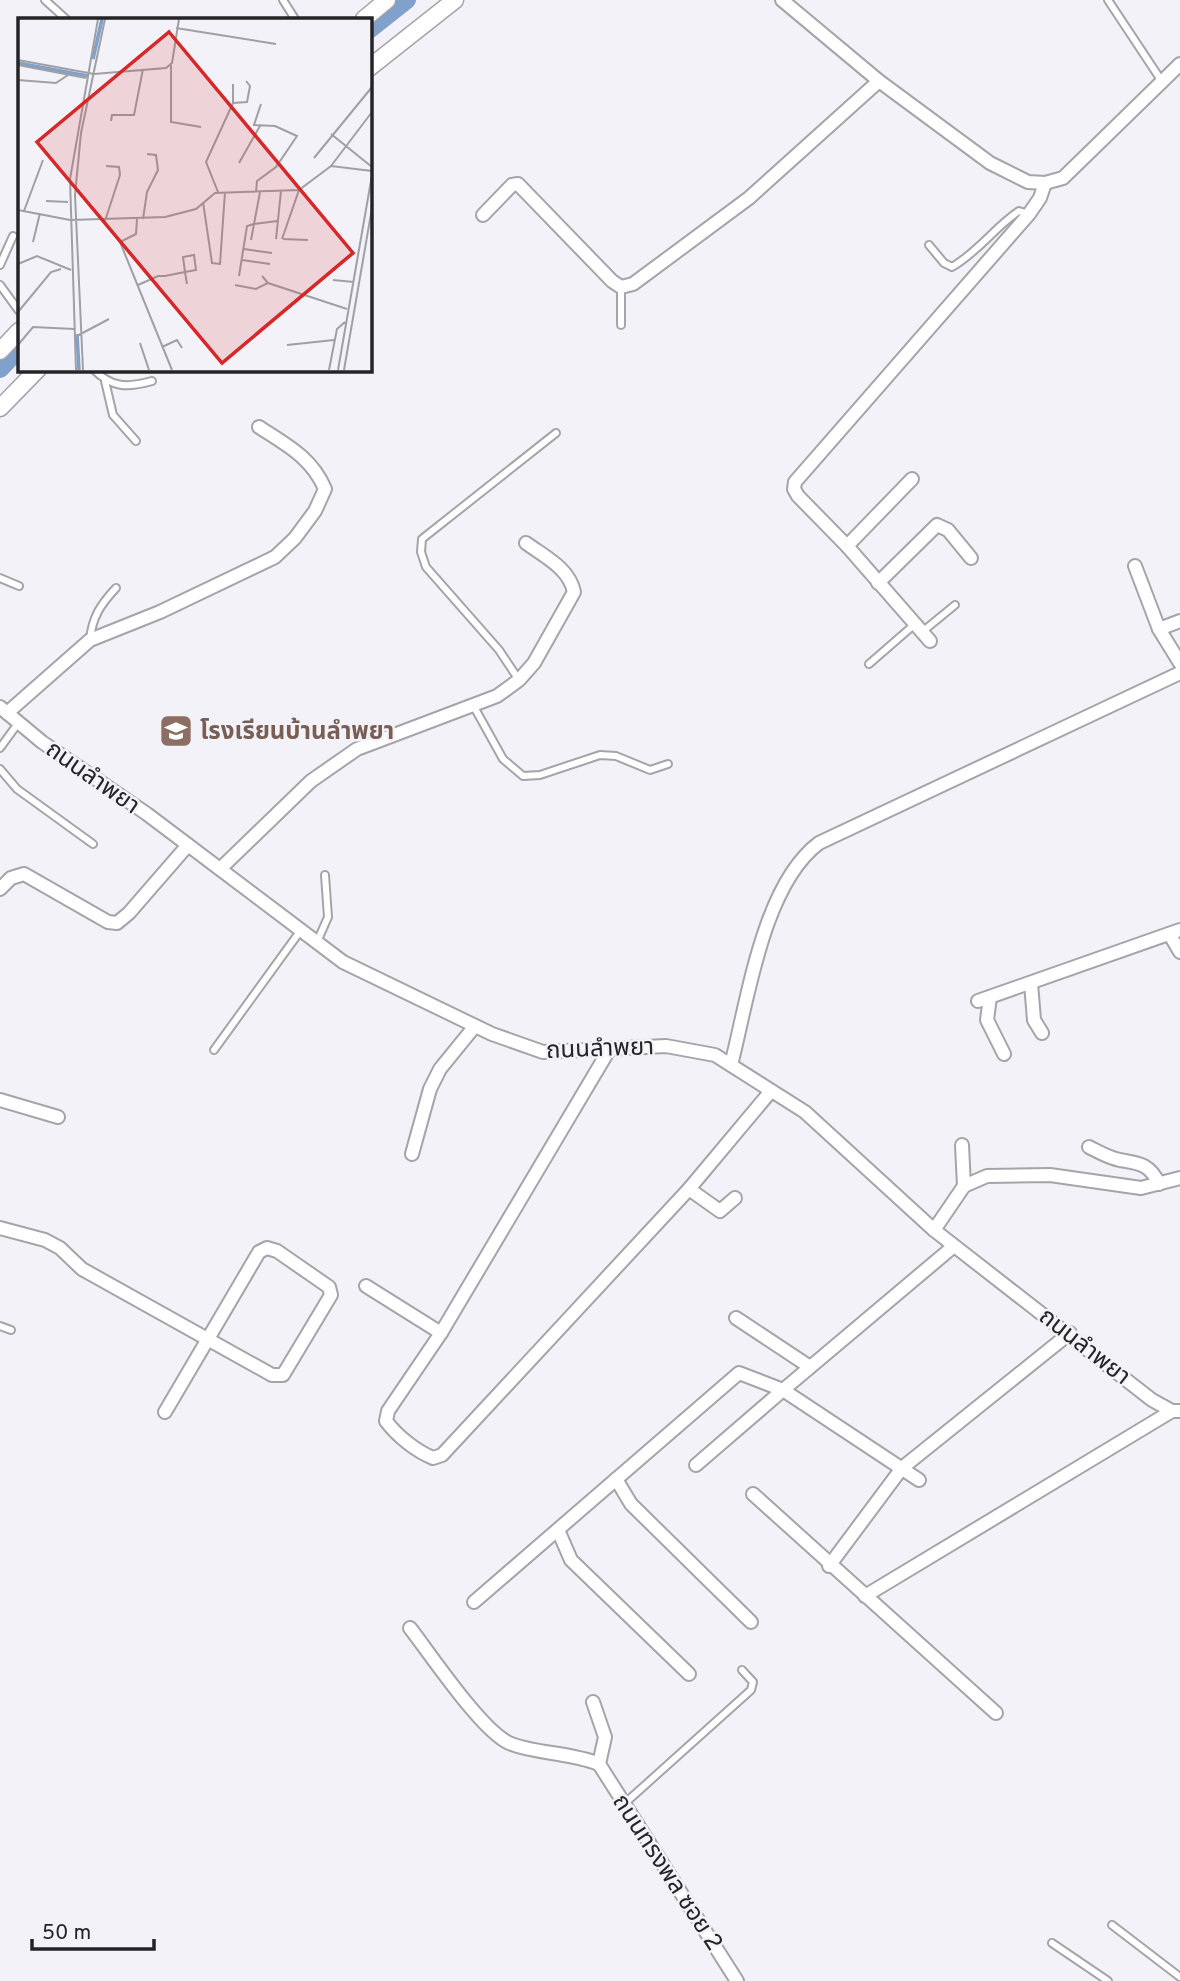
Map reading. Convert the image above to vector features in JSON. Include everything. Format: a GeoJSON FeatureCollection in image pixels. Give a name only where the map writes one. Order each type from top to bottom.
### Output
{"type":"FeatureCollection","features":[{"type":"Feature","properties":{"kind":"street"},"geometry":{"type":"LineString","coordinates":[[364,18],[387,0]]}},
{"type":"Feature","properties":{"kind":"street"},"geometry":{"type":"LineString","coordinates":[[371,66],[455,0]]}},
{"type":"Feature","properties":{"kind":"street"},"geometry":{"type":"LineString","coordinates":[[782,0],[879,81],[990,163],[1028,182],[1045,183],[1063,178],[1180,64]]}},
{"type":"Feature","properties":{"kind":"street"},"geometry":{"type":"LineString","coordinates":[[483,215],[512,185],[519,184],[621,288],[634,284],[749,198],[879,81]]}},
{"type":"Feature","properties":{"kind":"street"},"geometry":{"type":"LineString","coordinates":[[922,633],[847,546],[798,496],[794,489],[795,482],[1029,214],[1040,198],[1045,183]]}},
{"type":"Feature","properties":{"kind":"street"},"geometry":{"type":"LineString","coordinates":[[0,351],[18,332]]}},
{"type":"Feature","properties":{"kind":"street"},"geometry":{"type":"LineString","coordinates":[[0,408],[36,371]]}},
{"type":"Feature","properties":{"kind":"street"},"geometry":{"type":"LineString","coordinates":[[4,710],[90,640],[214,588],[275,556],[295,538],[315,511],[325,489],[318,471],[301,453],[259,427]]}},
{"type":"Feature","properties":{"kind":"street"},"geometry":{"type":"LineString","coordinates":[[847,546],[912,479]]}},
{"type":"Feature","properties":{"kind":"street"},"geometry":{"type":"LineString","coordinates":[[878,583],[937,526],[948,530],[971,558]]}},
{"type":"Feature","properties":{"kind":"street"},"geometry":{"type":"LineString","coordinates":[[220,870],[311,781],[345,756],[497,695],[519,680],[534,663],[574,592],[572,581],[560,568],[526,543]]}},
{"type":"Feature","properties":{"kind":"street"},"geometry":{"type":"LineString","coordinates":[[1135,566],[1160,629],[1180,663]]}},
{"type":"Feature","properties":{"kind":"street"},"geometry":{"type":"LineString","coordinates":[[1160,629],[1180,621]]}},
{"type":"Feature","properties":{"kind":"street"},"geometry":{"type":"LineString","coordinates":[[731,1065],[777,896],[804,855],[819,843],[1180,673]]}},
{"type":"Feature","properties":{"kind":"street","name":"ถนนลำพยา"},"geometry":{"type":"LineString","coordinates":[[4,710],[343,961],[475,1026],[517,1045],[543,1052],[666,1046],[715,1055],[805,1112],[934,1230],[1070,1333],[1152,1400],[1176,1411]]}},
{"type":"Feature","properties":{"kind":"street"},"geometry":{"type":"LineString","coordinates":[[0,889],[11,878],[24,874],[108,922],[117,923],[129,913],[188,845]]}},
{"type":"Feature","properties":{"kind":"street"},"geometry":{"type":"LineString","coordinates":[[1004,1054],[987,1020],[984,999],[1175,933],[1180,951]]}},
{"type":"Feature","properties":{"kind":"street"},"geometry":{"type":"LineString","coordinates":[[1031,983],[1034,1020],[1042,1033]]}},
{"type":"Feature","properties":{"kind":"street"},"geometry":{"type":"LineString","coordinates":[[412,1154],[430,1089],[440,1069],[475,1026]]}},
{"type":"Feature","properties":{"kind":"street"},"geometry":{"type":"LineString","coordinates":[[609,1050],[440,1333],[388,1410],[386,1421],[425,1455],[433,1458],[442,1455],[689,1189],[771,1091]]}},
{"type":"Feature","properties":{"kind":"street"},"geometry":{"type":"LineString","coordinates":[[0,1100],[58,1117]]}},
{"type":"Feature","properties":{"kind":"street"},"geometry":{"type":"LineString","coordinates":[[962,1145],[964,1186]]}},
{"type":"Feature","properties":{"kind":"street"},"geometry":{"type":"LineString","coordinates":[[1089,1147],[1108,1156],[1144,1164],[1153,1171],[1159,1184]]}},
{"type":"Feature","properties":{"kind":"street"},"geometry":{"type":"LineString","coordinates":[[934,1230],[964,1186],[986,1177],[1009,1174],[1050,1175],[1124,1188],[1159,1184],[1180,1178]]}},
{"type":"Feature","properties":{"kind":"street"},"geometry":{"type":"LineString","coordinates":[[689,1189],[720,1211],[735,1198]]}},
{"type":"Feature","properties":{"kind":"street"},"geometry":{"type":"LineString","coordinates":[[0,1228],[44,1240],[60,1248],[82,1269],[207,1340],[272,1376],[283,1375],[331,1294],[329,1287],[277,1251],[267,1248],[259,1252],[207,1340],[164,1412]]}},
{"type":"Feature","properties":{"kind":"street"},"geometry":{"type":"LineString","coordinates":[[696,1465],[954,1246]]}},
{"type":"Feature","properties":{"kind":"street"},"geometry":{"type":"LineString","coordinates":[[366,1286],[440,1333]]}},
{"type":"Feature","properties":{"kind":"street"},"geometry":{"type":"LineString","coordinates":[[736,1318],[810,1367]]}},
{"type":"Feature","properties":{"kind":"street"},"geometry":{"type":"LineString","coordinates":[[829,1566],[902,1468],[1070,1333]]}},
{"type":"Feature","properties":{"kind":"street"},"geometry":{"type":"LineString","coordinates":[[474,1602],[739,1373],[783,1390],[919,1480]]}},
{"type":"Feature","properties":{"kind":"street"},"geometry":{"type":"LineString","coordinates":[[865,1597],[1176,1411]]}},
{"type":"Feature","properties":{"kind":"street"},"geometry":{"type":"LineString","coordinates":[[616,1479],[631,1504],[751,1622]]}},
{"type":"Feature","properties":{"kind":"street"},"geometry":{"type":"LineString","coordinates":[[753,1494],[829,1566],[996,1713]]}},
{"type":"Feature","properties":{"kind":"street"},"geometry":{"type":"LineString","coordinates":[[558,1530],[570,1560],[689,1674]]}},
{"type":"Feature","properties":{"kind":"street"},"geometry":{"type":"LineString","coordinates":[[410,1629],[482,1719],[508,1742],[580,1756],[599,1764],[605,1737],[593,1702]]}},
{"type":"Feature","properties":{"kind":"street","name":"ถนนทรงพล ซอย 2"},"geometry":{"type":"LineString","coordinates":[[599,1764],[737,1981]]}},
{"type":"Feature","properties":{"kind":"lane"},"geometry":{"type":"LineString","coordinates":[[45,0],[65,18]]}},
{"type":"Feature","properties":{"kind":"lane"},"geometry":{"type":"LineString","coordinates":[[282,0],[294,18]]}},
{"type":"Feature","properties":{"kind":"lane"},"geometry":{"type":"LineString","coordinates":[[1108,0],[1161,80]]}},
{"type":"Feature","properties":{"kind":"lane"},"geometry":{"type":"LineString","coordinates":[[929,245],[944,263],[952,267],[979,247],[1008,218],[1019,211],[1029,214]]}},
{"type":"Feature","properties":{"kind":"lane"},"geometry":{"type":"LineString","coordinates":[[0,265],[13,236]]}},
{"type":"Feature","properties":{"kind":"lane"},"geometry":{"type":"LineString","coordinates":[[0,285],[18,310]]}},
{"type":"Feature","properties":{"kind":"lane"},"geometry":{"type":"LineString","coordinates":[[621,288],[621,325]]}},
{"type":"Feature","properties":{"kind":"lane"},"geometry":{"type":"LineString","coordinates":[[95,371],[105,381],[130,388],[152,380]]}},
{"type":"Feature","properties":{"kind":"lane"},"geometry":{"type":"LineString","coordinates":[[105,381],[113,415],[136,441]]}},
{"type":"Feature","properties":{"kind":"lane"},"geometry":{"type":"LineString","coordinates":[[519,680],[499,650],[426,567],[421,552],[422,539],[556,433]]}},
{"type":"Feature","properties":{"kind":"lane"},"geometry":{"type":"LineString","coordinates":[[0,578],[19,586]]}},
{"type":"Feature","properties":{"kind":"lane"},"geometry":{"type":"LineString","coordinates":[[90,640],[91,625],[99,606],[116,588]]}},
{"type":"Feature","properties":{"kind":"lane"},"geometry":{"type":"LineString","coordinates":[[869,664],[922,633],[955,605]]}},
{"type":"Feature","properties":{"kind":"lane"},"geometry":{"type":"LineString","coordinates":[[472,703],[503,759],[523,776],[540,775],[600,755],[616,756],[650,769],[668,764]]}},
{"type":"Feature","properties":{"kind":"lane"},"geometry":{"type":"LineString","coordinates":[[0,748],[19,722]]}},
{"type":"Feature","properties":{"kind":"lane"},"geometry":{"type":"LineString","coordinates":[[0,769],[17,789],[93,844]]}},
{"type":"Feature","properties":{"kind":"lane"},"geometry":{"type":"LineString","coordinates":[[317,942],[328,917],[325,875]]}},
{"type":"Feature","properties":{"kind":"lane"},"geometry":{"type":"LineString","coordinates":[[214,1050],[301,930]]}},
{"type":"Feature","properties":{"kind":"lane"},"geometry":{"type":"LineString","coordinates":[[0,1326],[12,1330]]}},
{"type":"Feature","properties":{"kind":"lane"},"geometry":{"type":"LineString","coordinates":[[624,1804],[751,1690],[752,1682],[742,1670]]}},
{"type":"Feature","properties":{"kind":"lane"},"geometry":{"type":"LineString","coordinates":[[1112,1925],[1180,1978]]}},
{"type":"Feature","properties":{"kind":"lane"},"geometry":{"type":"LineString","coordinates":[[1052,1943],[1108,1981]]}},
{"type":"Feature","properties":{"kind":"waterway"},"geometry":{"type":"LineString","coordinates":[[371,28],[407,0]]}},
{"type":"Feature","properties":{"kind":"waterway"},"geometry":{"type":"LineString","coordinates":[[0,369],[18,350]]}},
{"type":"Feature","properties":{"kind":"place","name":"โรงเรียนบ้านลำพยา"},"geometry":{"type":"Point","coordinates":[176,731]}}]}
